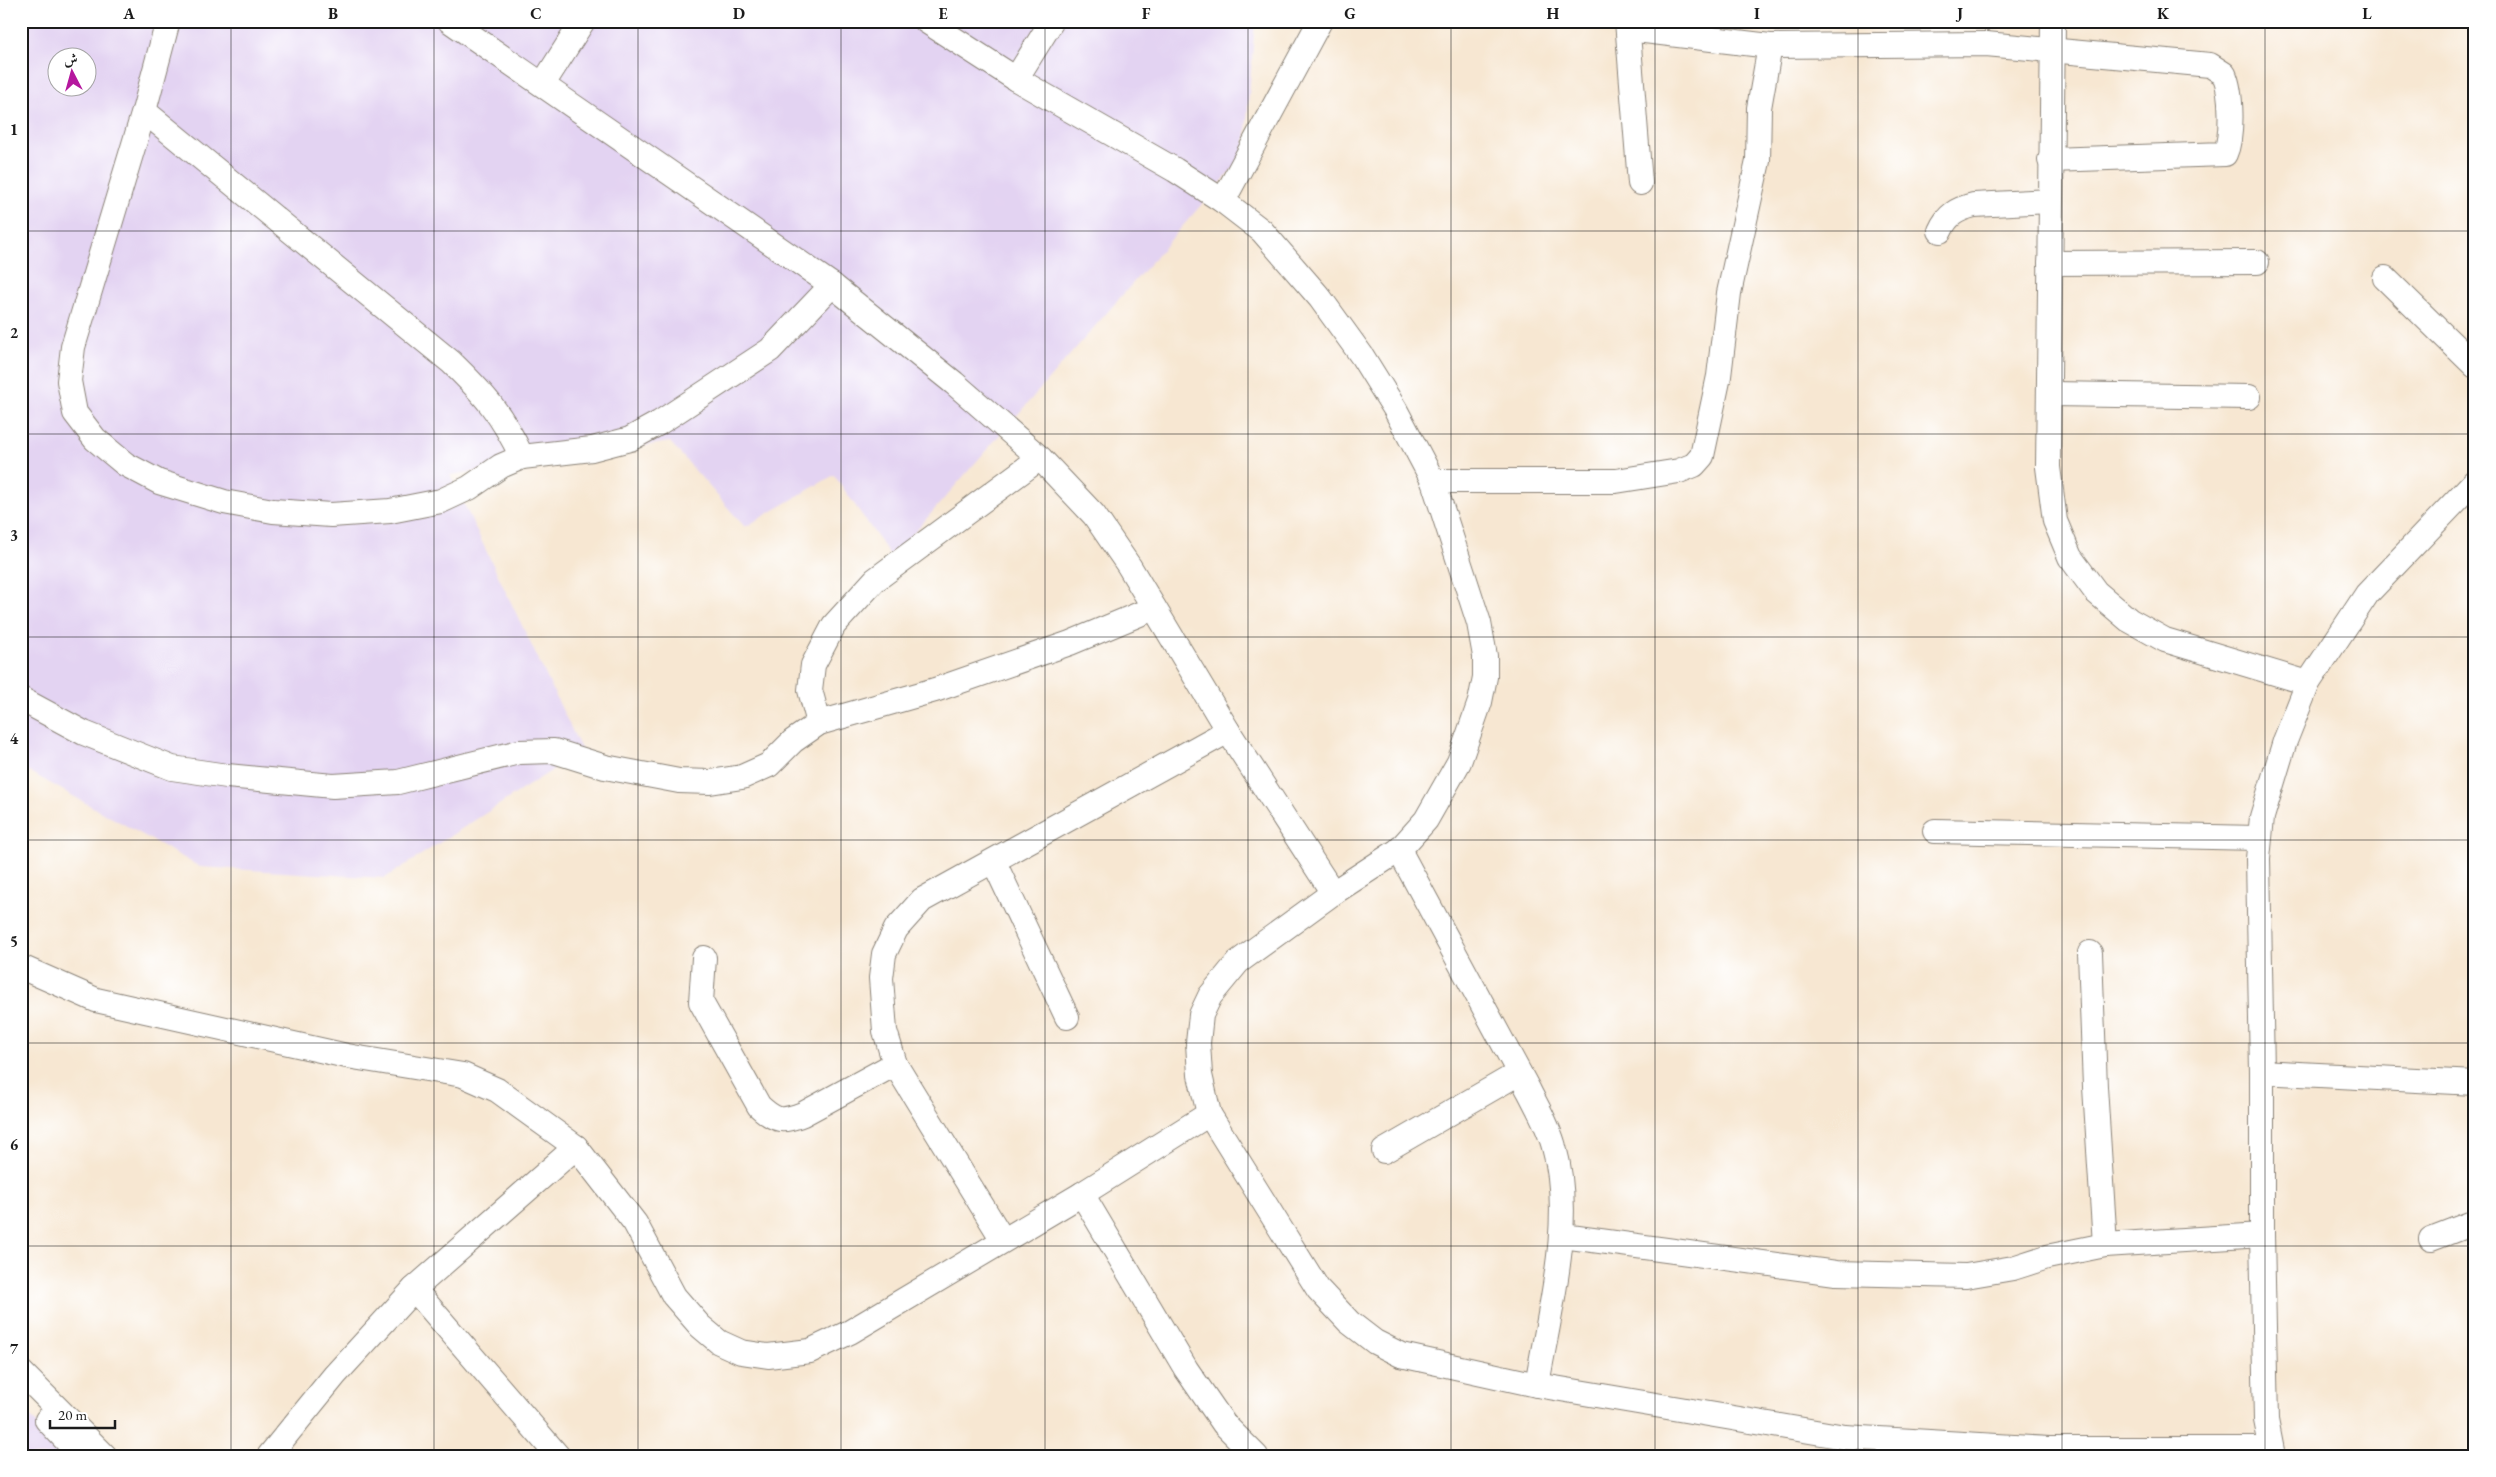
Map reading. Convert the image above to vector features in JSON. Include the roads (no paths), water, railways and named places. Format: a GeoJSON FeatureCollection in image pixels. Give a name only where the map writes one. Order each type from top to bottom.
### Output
{"type":"FeatureCollection","features":[{"type":"Feature","properties":{"kind":"street"},"geometry":{"type":"LineString","coordinates":[[168,21],[144,111],[73,347],[68,381],[75,413],[96,439],[125,464],[168,485],[224,502],[273,511],[331,515],[390,511],[441,501],[469,488],[500,466],[522,457],[602,446],[630,439],[659,424],[770,350],[832,285]]}},
{"type":"Feature","properties":{"kind":"street"},"geometry":{"type":"LineString","coordinates":[[450,21],[832,285],[954,383],[1040,458],[1094,515],[1154,608],[1228,730],[1333,893]]}},
{"type":"Feature","properties":{"kind":"street"},"geometry":{"type":"LineString","coordinates":[[543,84],[583,21]]}},
{"type":"Feature","properties":{"kind":"street"},"geometry":{"type":"LineString","coordinates":[[926,21],[1016,79],[1175,170],[1224,201],[1262,231],[1320,298],[1362,356],[1395,409],[1433,481],[1479,623],[1485,656],[1485,677],[1475,717],[1459,762],[1426,820],[1399,850],[1333,893],[1238,962],[1210,996],[1201,1014],[1198,1043],[1200,1075],[1209,1114],[1318,1288],[1349,1322],[1376,1342],[1401,1355],[1537,1385],[1843,1446],[2049,1452],[2272,1452],[2266,1420],[2262,1235],[2262,1072],[2258,838],[2262,817],[2285,741],[2308,683],[2367,594],[2475,481]]}},
{"type":"Feature","properties":{"kind":"street"},"geometry":{"type":"LineString","coordinates":[[1016,79],[1052,21]]}},
{"type":"Feature","properties":{"kind":"street"},"geometry":{"type":"LineString","coordinates":[[1224,201],[1320,21]]}},
{"type":"Feature","properties":{"kind":"street"},"geometry":{"type":"LineString","coordinates":[[2053,21],[2048,467],[2054,521],[2070,557],[2096,592],[2129,620],[2166,640],[2308,683]]}},
{"type":"Feature","properties":{"kind":"street"},"geometry":{"type":"LineString","coordinates":[[1640,183],[1628,25],[1770,46],[1986,44],[2210,65],[2221,71],[2227,80],[2230,112],[2226,151],[2222,155],[2050,160]]}},
{"type":"Feature","properties":{"kind":"street"},"geometry":{"type":"LineString","coordinates":[[1433,481],[1616,481],[1679,471],[1694,465],[1702,456],[1719,376],[1729,293],[1758,162],[1759,108],[1770,46]]}},
{"type":"Feature","properties":{"kind":"street"},"geometry":{"type":"LineString","coordinates":[[144,111],[451,362],[487,397],[502,418],[522,457]]}},
{"type":"Feature","properties":{"kind":"street"},"geometry":{"type":"LineString","coordinates":[[1940,231],[1946,219],[1963,208],[1974,205],[2050,201]]}},
{"type":"Feature","properties":{"kind":"street"},"geometry":{"type":"LineString","coordinates":[[2050,263],[2257,262]]}},
{"type":"Feature","properties":{"kind":"street"},"geometry":{"type":"LineString","coordinates":[[2385,278],[2475,366]]}},
{"type":"Feature","properties":{"kind":"street"},"geometry":{"type":"LineString","coordinates":[[2050,394],[2249,397]]}},
{"type":"Feature","properties":{"kind":"street"},"geometry":{"type":"LineString","coordinates":[[819,723],[810,690],[813,665],[834,625],[875,580],[1040,458]]}},
{"type":"Feature","properties":{"kind":"street"},"geometry":{"type":"LineString","coordinates":[[21,699],[84,733],[172,768],[333,786],[398,782],[519,752],[554,751],[605,767],[679,781],[710,782],[742,777],[769,765],[793,741],[819,723],[935,690],[1070,644],[1154,608]]}},
{"type":"Feature","properties":{"kind":"street"},"geometry":{"type":"LineString","coordinates":[[1003,1240],[895,1064],[885,1031],[881,978],[884,954],[896,929],[922,900],[994,862],[1228,730]]}},
{"type":"Feature","properties":{"kind":"street"},"geometry":{"type":"LineString","coordinates":[[1935,831],[2258,838]]}},
{"type":"Feature","properties":{"kind":"street"},"geometry":{"type":"LineString","coordinates":[[1399,850],[1549,1131],[1555,1149],[1563,1236],[1537,1385]]}},
{"type":"Feature","properties":{"kind":"street"},"geometry":{"type":"LineString","coordinates":[[994,862],[1067,1017]]}},
{"type":"Feature","properties":{"kind":"street"},"geometry":{"type":"LineString","coordinates":[[2090,953],[2095,1087],[2106,1245]]}},
{"type":"Feature","properties":{"kind":"street"},"geometry":{"type":"LineString","coordinates":[[704,958],[701,1002],[759,1106],[772,1118],[788,1120],[803,1114],[895,1064]]}},
{"type":"Feature","properties":{"kind":"street"},"geometry":{"type":"LineString","coordinates":[[21,967],[96,1000],[346,1056],[464,1075],[497,1090],[576,1147],[635,1223],[674,1296],[700,1326],[719,1342],[741,1352],[768,1356],[810,1351],[850,1332],[1082,1194],[1209,1114]]}},
{"type":"Feature","properties":{"kind":"street"},"geometry":{"type":"LineString","coordinates":[[2262,1072],[2475,1083]]}},
{"type":"Feature","properties":{"kind":"street"},"geometry":{"type":"LineString","coordinates":[[1384,1151],[1519,1074]]}},
{"type":"Feature","properties":{"kind":"street"},"geometry":{"type":"LineString","coordinates":[[270,1456],[335,1375],[414,1289],[576,1147]]}},
{"type":"Feature","properties":{"kind":"street"},"geometry":{"type":"LineString","coordinates":[[1082,1194],[1186,1369],[1224,1424],[1256,1456]]}},
{"type":"Feature","properties":{"kind":"street"},"geometry":{"type":"LineString","coordinates":[[2431,1240],[2475,1222]]}},
{"type":"Feature","properties":{"kind":"street"},"geometry":{"type":"LineString","coordinates":[[1563,1236],[1836,1273],[1966,1276],[2013,1268],[2047,1258],[2106,1245],[2262,1235]]}},
{"type":"Feature","properties":{"kind":"street"},"geometry":{"type":"LineString","coordinates":[[414,1289],[558,1456]]}},
{"type":"Feature","properties":{"kind":"street"},"geometry":{"type":"LineString","coordinates":[[25,1386],[81,1456]]}},
{"type":"Feature","properties":{"kind":"street"},"geometry":{"type":"LineString","coordinates":[[25,1386],[105,1456]]}}]}
